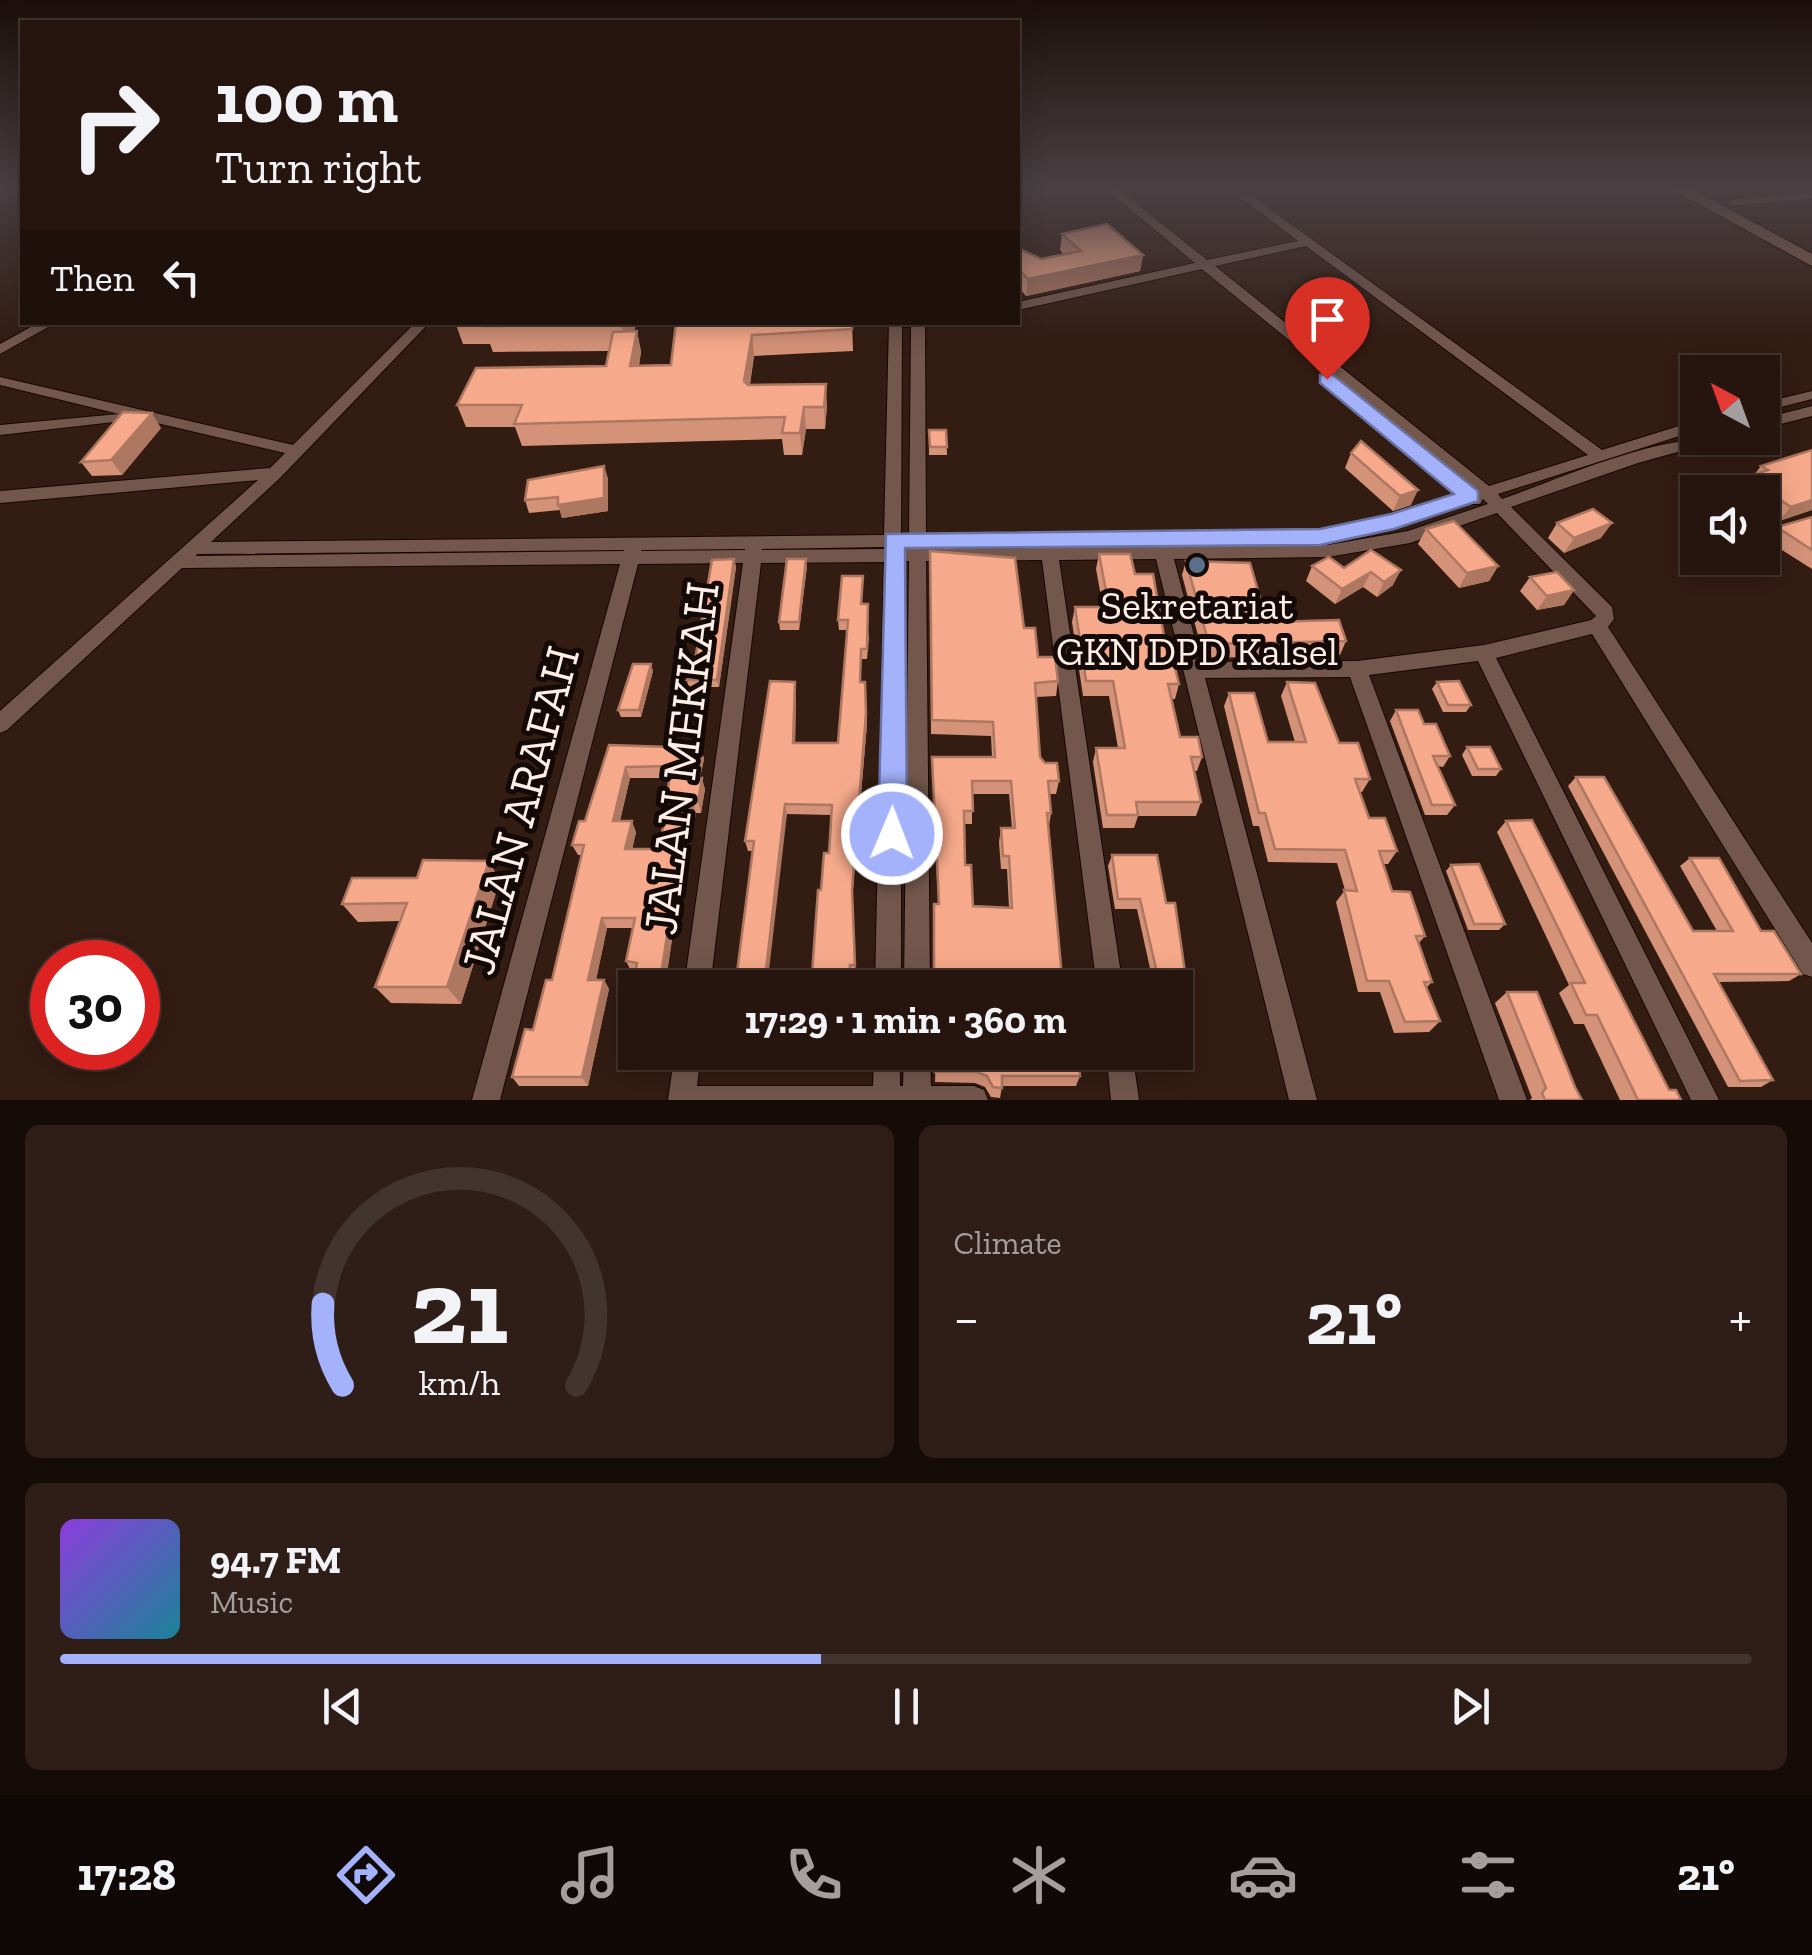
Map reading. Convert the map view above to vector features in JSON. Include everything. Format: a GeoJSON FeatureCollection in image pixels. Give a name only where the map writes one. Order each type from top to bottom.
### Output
{"type":"FeatureCollection","features":[{"type":"Feature","properties":{"kind":"street"},"geometry":{"type":"LineString","coordinates":[[1164,239],[1517,526],[1600,603],[1605,620],[1597,626],[1484,653],[1357,669],[1194,670]]}},
{"type":"Feature","properties":{"kind":"street"},"geometry":{"type":"LineString","coordinates":[[1168,239],[1199,267]]}},
{"type":"Feature","properties":{"kind":"street"},"geometry":{"type":"LineString","coordinates":[[1304,239],[1597,454]]}},
{"type":"Feature","properties":{"kind":"street"},"geometry":{"type":"LineString","coordinates":[[1772,239],[1812,261]]}},
{"type":"Feature","properties":{"kind":"street"},"geometry":{"type":"LineString","coordinates":[[1020,306],[1308,242]]}},
{"type":"Feature","properties":{"kind":"street"},"geometry":{"type":"LineString","coordinates":[[0,350],[46,325]]}},
{"type":"Feature","properties":{"kind":"street"},"geometry":{"type":"LineString","coordinates":[[0,724],[276,473],[421,325]]}},
{"type":"Feature","properties":{"kind":"street"},"geometry":{"type":"LineString","coordinates":[[888,970],[895,325]]}},
{"type":"Feature","properties":{"kind":"street"},"geometry":{"type":"LineString","coordinates":[[917,970],[916,548],[924,325]]}},
{"type":"Feature","properties":{"kind":"street"},"geometry":{"type":"LineString","coordinates":[[0,381],[297,452]]}},
{"type":"Feature","properties":{"kind":"street"},"geometry":{"type":"LineString","coordinates":[[1780,403],[1812,395]]}},
{"type":"Feature","properties":{"kind":"street"},"geometry":{"type":"LineString","coordinates":[[1780,419],[1812,411]]}},
{"type":"Feature","properties":{"kind":"street"},"geometry":{"type":"LineString","coordinates":[[892,414],[918,412]]}},
{"type":"Feature","properties":{"kind":"street"},"geometry":{"type":"LineString","coordinates":[[0,430],[148,416]]}},
{"type":"Feature","properties":{"kind":"street"},"geometry":{"type":"LineString","coordinates":[[196,548],[1162,546],[1328,552],[1410,537],[1597,454],[1680,431]]}},
{"type":"Feature","properties":{"kind":"street"},"geometry":{"type":"LineString","coordinates":[[1485,501],[1680,446]]}},
{"type":"Feature","properties":{"kind":"street"},"geometry":{"type":"LineString","coordinates":[[0,497],[276,473]]}},
{"type":"Feature","properties":{"kind":"street"},"geometry":{"type":"LineString","coordinates":[[1049,546],[1108,970]]}},
{"type":"Feature","properties":{"kind":"street"},"geometry":{"type":"LineString","coordinates":[[1162,546],[1304,1100]]}},
{"type":"Feature","properties":{"kind":"street","name":"JALAN MEKKAH"},"geometry":{"type":"LineString","coordinates":[[698,970],[754,548]]}},
{"type":"Feature","properties":{"kind":"street"},"geometry":{"type":"LineString","coordinates":[[180,562],[634,549]]}},
{"type":"Feature","properties":{"kind":"street","name":"JALAN ARAFAH"},"geometry":{"type":"LineString","coordinates":[[486,1100],[634,549]]}},
{"type":"Feature","properties":{"kind":"street"},"geometry":{"type":"LineString","coordinates":[[1597,626],[1812,965]]}},
{"type":"Feature","properties":{"kind":"street"},"geometry":{"type":"LineString","coordinates":[[1484,653],[1704,1100]]}},
{"type":"Feature","properties":{"kind":"street"},"geometry":{"type":"LineString","coordinates":[[1357,669],[1512,1100]]}},
{"type":"Feature","properties":{"kind":"street"},"geometry":{"type":"LineString","coordinates":[[682,1100],[686,1070]]}},
{"type":"Feature","properties":{"kind":"street"},"geometry":{"type":"LineString","coordinates":[[886,1098],[887,1070]]}},
{"type":"Feature","properties":{"kind":"street"},"geometry":{"type":"LineString","coordinates":[[917,1070],[917,1098]]}},
{"type":"Feature","properties":{"kind":"street"},"geometry":{"type":"LineString","coordinates":[[1121,1070],[1125,1100]]}},
{"type":"Feature","properties":{"kind":"street"},"geometry":{"type":"LineString","coordinates":[[696,1100],[974,1100]]}},
{"type":"Feature","properties":{"kind":"building"},"geometry":{"type":"Polygon","coordinates":[[[1068,239],[1125,239],[1143,255],[1028,279],[1020,274],[1020,249],[1041,259],[1081,251],[1068,239]]]}},
{"type":"Feature","properties":{"kind":"building"},"geometry":{"type":"Polygon","coordinates":[[[484,325],[621,325],[484,326],[484,325]]]}},
{"type":"Feature","properties":{"kind":"building"},"geometry":{"type":"Polygon","coordinates":[[[676,325],[852,325],[852,329],[752,335],[744,381],[748,385],[826,384],[824,407],[804,407],[800,433],[782,433],[785,417],[514,424],[522,405],[457,405],[476,368],[606,366],[613,332],[637,331],[630,366],[671,365],[676,325]]]}},
{"type":"Feature","properties":{"kind":"building"},"geometry":{"type":"Polygon","coordinates":[[[123,412],[152,413],[111,460],[81,462],[123,412]]]}},
{"type":"Feature","properties":{"kind":"building"},"geometry":{"type":"Polygon","coordinates":[[[929,430],[946,430],[947,447],[930,447],[929,430]]]}},
{"type":"Feature","properties":{"kind":"building"},"geometry":{"type":"Polygon","coordinates":[[[1361,441],[1418,490],[1400,496],[1351,453],[1361,441]]]}},
{"type":"Feature","properties":{"kind":"building"},"geometry":{"type":"Polygon","coordinates":[[[1812,450],[1812,500],[1791,507],[1780,500],[1780,475],[1753,475],[1768,470],[1761,466],[1812,450]]]}},
{"type":"Feature","properties":{"kind":"building"},"geometry":{"type":"Polygon","coordinates":[[[604,466],[604,498],[558,505],[558,497],[525,500],[528,480],[604,466]]]}},
{"type":"Feature","properties":{"kind":"building"},"geometry":{"type":"Polygon","coordinates":[[[1593,509],[1612,523],[1574,538],[1557,523],[1593,509]]]}},
{"type":"Feature","properties":{"kind":"building"},"geometry":{"type":"Polygon","coordinates":[[[1812,517],[1812,550],[1780,529],[1812,517]]]}},
{"type":"Feature","properties":{"kind":"building"},"geometry":{"type":"Polygon","coordinates":[[[1454,521],[1498,566],[1467,573],[1426,529],[1454,521]]]}},
{"type":"Feature","properties":{"kind":"building"},"geometry":{"type":"Polygon","coordinates":[[[1371,550],[1401,570],[1384,582],[1371,572],[1342,589],[1312,566],[1329,557],[1344,568],[1371,550]]]}},
{"type":"Feature","properties":{"kind":"building"},"geometry":{"type":"Polygon","coordinates":[[[930,551],[1015,558],[1024,628],[1035,628],[1038,657],[1055,657],[1058,681],[1035,683],[1040,757],[1045,763],[1057,763],[1059,781],[1048,781],[1051,813],[1047,813],[1061,970],[934,970],[934,904],[939,904],[932,757],[995,757],[993,722],[932,720],[930,551]],[[972,781],[973,811],[964,811],[965,865],[971,865],[973,906],[1012,908],[1009,856],[1003,856],[1001,828],[1015,828],[1011,781],[972,781]]]}},
{"type":"Feature","properties":{"kind":"building"},"geometry":{"type":"Polygon","coordinates":[[[1099,554],[1130,554],[1135,574],[1153,574],[1169,664],[1174,664],[1179,684],[1168,684],[1180,737],[1198,737],[1202,757],[1191,757],[1201,802],[1136,802],[1138,815],[1107,815],[1096,748],[1125,748],[1113,681],[1086,681],[1075,607],[1109,607],[1099,554]]]}},
{"type":"Feature","properties":{"kind":"building"},"geometry":{"type":"Polygon","coordinates":[[[734,559],[717,680],[687,680],[695,660],[712,560],[734,559]]]}},
{"type":"Feature","properties":{"kind":"building"},"geometry":{"type":"Polygon","coordinates":[[[787,559],[806,559],[799,622],[779,622],[787,559]]]}},
{"type":"Feature","properties":{"kind":"building"},"geometry":{"type":"Polygon","coordinates":[[[1186,561],[1250,563],[1267,622],[1339,620],[1346,641],[1209,644],[1186,561]]]}},
{"type":"Feature","properties":{"kind":"building"},"geometry":{"type":"Polygon","coordinates":[[[1557,572],[1574,590],[1547,596],[1530,577],[1557,572]]]}},
{"type":"Feature","properties":{"kind":"building"},"geometry":{"type":"Polygon","coordinates":[[[842,576],[863,576],[861,604],[868,604],[867,649],[861,649],[860,682],[865,682],[866,713],[852,890],[855,965],[850,965],[850,970],[812,970],[818,890],[824,853],[829,853],[832,805],[785,804],[766,970],[737,970],[754,841],[745,841],[770,681],[795,682],[793,743],[838,743],[848,620],[838,620],[842,576]]]}},
{"type":"Feature","properties":{"kind":"building"},"geometry":{"type":"Polygon","coordinates":[[[633,664],[651,664],[639,710],[618,710],[633,664]]]}},
{"type":"Feature","properties":{"kind":"building"},"geometry":{"type":"Polygon","coordinates":[[[1459,681],[1471,705],[1448,705],[1437,682],[1459,681]]]}},
{"type":"Feature","properties":{"kind":"building"},"geometry":{"type":"Polygon","coordinates":[[[1287,682],[1315,683],[1339,743],[1358,743],[1370,779],[1355,779],[1369,818],[1385,818],[1397,851],[1379,851],[1392,891],[1410,892],[1425,936],[1416,936],[1432,982],[1424,982],[1440,1021],[1405,1022],[1389,981],[1367,981],[1344,890],[1357,891],[1345,850],[1275,849],[1265,813],[1259,813],[1229,693],[1254,693],[1268,742],[1306,742],[1287,682]]]}},
{"type":"Feature","properties":{"kind":"building"},"geometry":{"type":"Polygon","coordinates":[[[1396,710],[1418,710],[1424,724],[1436,724],[1450,756],[1433,756],[1455,805],[1432,805],[1396,710]]]}},
{"type":"Feature","properties":{"kind":"building"},"geometry":{"type":"Polygon","coordinates":[[[609,745],[701,748],[695,778],[702,778],[698,802],[693,802],[662,970],[636,970],[637,963],[626,961],[635,918],[602,918],[588,980],[604,980],[582,1077],[512,1077],[525,1029],[533,1030],[546,980],[552,980],[584,845],[572,845],[579,821],[585,821],[609,745]],[[671,766],[626,767],[613,821],[632,821],[625,849],[660,849],[671,766]]]}},
{"type":"Feature","properties":{"kind":"building"},"geometry":{"type":"Polygon","coordinates":[[[1467,747],[1490,747],[1501,769],[1478,769],[1467,747]]]}},
{"type":"Feature","properties":{"kind":"building"},"geometry":{"type":"Polygon","coordinates":[[[1576,777],[1604,777],[1693,931],[1733,931],[1690,858],[1719,858],[1761,931],[1774,931],[1801,974],[1714,974],[1773,1080],[1740,1081],[1576,777]]]}},
{"type":"Feature","properties":{"kind":"building"},"geometry":{"type":"Polygon","coordinates":[[[1532,820],[1669,1090],[1676,1090],[1681,1100],[1638,1100],[1597,1015],[1586,1015],[1571,983],[1585,983],[1506,821],[1532,820]]]}},
{"type":"Feature","properties":{"kind":"building"},"geometry":{"type":"Polygon","coordinates":[[[1112,855],[1157,855],[1166,903],[1175,903],[1185,970],[1156,970],[1140,899],[1118,899],[1112,855]]]}},
{"type":"Feature","properties":{"kind":"building"},"geometry":{"type":"Polygon","coordinates":[[[423,860],[489,861],[447,987],[375,987],[407,903],[342,904],[352,878],[417,878],[423,860]]]}},
{"type":"Feature","properties":{"kind":"building"},"geometry":{"type":"Polygon","coordinates":[[[1479,864],[1505,924],[1474,924],[1451,865],[1479,864]]]}},
{"type":"Feature","properties":{"kind":"building"},"geometry":{"type":"Polygon","coordinates":[[[1507,992],[1537,992],[1582,1100],[1545,1100],[1542,1093],[1546,1088],[1507,992]]]}},
{"type":"Feature","properties":{"kind":"building"},"geometry":{"type":"Polygon","coordinates":[[[1080,1070],[1080,1076],[1002,1076],[1002,1088],[993,1087],[987,1076],[977,1072],[935,1072],[1080,1070]]]}},
{"type":"Feature","properties":{"kind":"place","name":"Sekretariat GKN DPD Kalsel"},"geometry":{"type":"Point","coordinates":[1197,565]}},
{"type":"Feature","properties":{"kind":"route"},"geometry":{"type":"LineString","coordinates":[[892,834],[894,540],[1320,537],[1394,522],[1470,496],[1327,379]]}}]}
